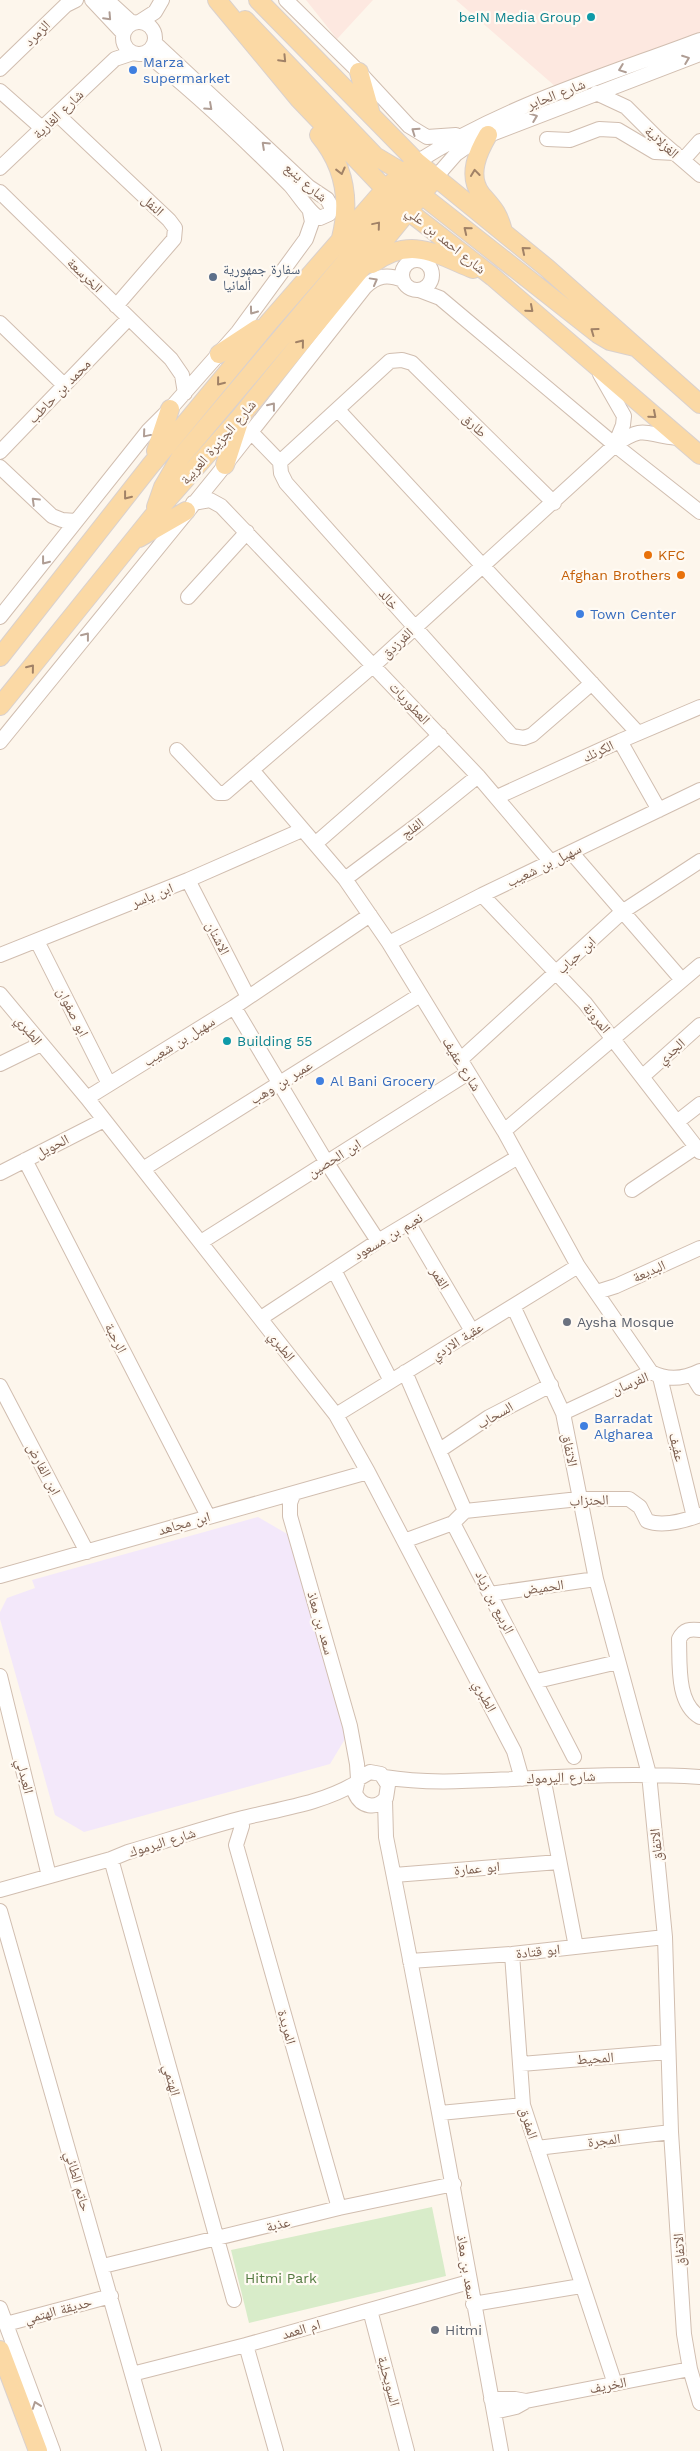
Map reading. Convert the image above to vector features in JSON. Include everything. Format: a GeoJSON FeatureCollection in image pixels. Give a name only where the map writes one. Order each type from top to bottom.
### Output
{"type":"FeatureCollection","features":[{"type":"Feature","properties":{"kind":"main road","name":"شارع احمد بن علي"},"geometry":{"type":"LineString","coordinates":[[217,0],[299,99],[397,200],[493,277],[700,455]]}},
{"type":"Feature","properties":{"kind":"main road"},"geometry":{"type":"LineString","coordinates":[[224,0],[375,156],[413,179],[598,334],[610,341],[639,348]]}},
{"type":"Feature","properties":{"kind":"main road"},"geometry":{"type":"LineString","coordinates":[[258,0],[370,112],[413,179]]}},
{"type":"Feature","properties":{"kind":"main road"},"geometry":{"type":"LineString","coordinates":[[232,19],[258,63],[332,150],[339,164],[346,205],[341,238]]}},
{"type":"Feature","properties":{"kind":"main road"},"geometry":{"type":"LineString","coordinates":[[358,72],[370,112]]}},
{"type":"Feature","properties":{"kind":"main road"},"geometry":{"type":"LineString","coordinates":[[488,134],[478,153],[474,170],[480,192],[497,212],[503,231]]}},
{"type":"Feature","properties":{"kind":"main road"},"geometry":{"type":"LineString","coordinates":[[153,516],[163,486],[180,458],[397,200],[400,184],[413,179],[435,178],[503,231],[639,348],[700,404]]}},
{"type":"Feature","properties":{"kind":"main road","name":"شارع الجزيرة العربية"},"geometry":{"type":"LineString","coordinates":[[0,706],[153,516],[241,416],[355,276],[397,200],[413,179]]}},
{"type":"Feature","properties":{"kind":"main road","name":"شارع الجزيرة العربية"},"geometry":{"type":"LineString","coordinates":[[0,657],[150,466],[341,238],[397,200]]}},
{"type":"Feature","properties":{"kind":"main road"},"geometry":{"type":"LineString","coordinates":[[355,276],[382,256],[397,249],[417,248],[493,277]]}},
{"type":"Feature","properties":{"kind":"main road"},"geometry":{"type":"LineString","coordinates":[[219,354],[270,321]]}},
{"type":"Feature","properties":{"kind":"main road"},"geometry":{"type":"LineString","coordinates":[[150,466],[170,409]]}},
{"type":"Feature","properties":{"kind":"main road"},"geometry":{"type":"LineString","coordinates":[[222,469],[241,416]]}},
{"type":"Feature","properties":{"kind":"main road"},"geometry":{"type":"LineString","coordinates":[[134,541],[189,507]]}},
{"type":"Feature","properties":{"kind":"main road"},"geometry":{"type":"LineString","coordinates":[[0,642],[33,616]]}},
{"type":"Feature","properties":{"kind":"main road"},"geometry":{"type":"LineString","coordinates":[[0,2350],[38,2451]]}},
{"type":"Feature","properties":{"kind":"street","name":"الزمرد"},"geometry":{"type":"LineString","coordinates":[[0,70],[66,5],[76,0]]}},
{"type":"Feature","properties":{"kind":"street"},"geometry":{"type":"LineString","coordinates":[[92,0],[130,29],[153,29],[155,43],[139,53]]}},
{"type":"Feature","properties":{"kind":"street"},"geometry":{"type":"LineString","coordinates":[[107,0],[130,29]]}},
{"type":"Feature","properties":{"kind":"street","name":"شارع الغارية"},"geometry":{"type":"LineString","coordinates":[[0,168],[115,59],[130,29],[155,12],[162,0]]}},
{"type":"Feature","properties":{"kind":"street"},"geometry":{"type":"LineString","coordinates":[[286,0],[419,134],[440,138],[462,134]]}},
{"type":"Feature","properties":{"kind":"street","name":"شارع ينبع"},"geometry":{"type":"LineString","coordinates":[[130,29],[126,48],[139,53],[227,124],[300,196],[310,212],[322,218],[330,213],[331,205],[327,198],[309,188],[155,43]]}},
{"type":"Feature","properties":{"kind":"street","name":"شارع الحاير"},"geometry":{"type":"LineString","coordinates":[[413,179],[462,134],[528,104],[700,40]]}},
{"type":"Feature","properties":{"kind":"street","name":"شارع الغارية"},"geometry":{"type":"LineString","coordinates":[[115,59],[139,53]]}},
{"type":"Feature","properties":{"kind":"street","name":"شارع الحاير"},"geometry":{"type":"LineString","coordinates":[[435,178],[456,154],[488,134],[700,54]]}},
{"type":"Feature","properties":{"kind":"street"},"geometry":{"type":"LineString","coordinates":[[626,107],[626,97],[634,79]]}},
{"type":"Feature","properties":{"kind":"street"},"geometry":{"type":"LineString","coordinates":[[0,91],[43,129]]}},
{"type":"Feature","properties":{"kind":"street","name":"الغزلانية"},"geometry":{"type":"LineString","coordinates":[[596,94],[626,107],[700,175]]}},
{"type":"Feature","properties":{"kind":"street","name":"النفل"},"geometry":{"type":"LineString","coordinates":[[58,115],[170,220],[175,228],[174,238],[116,306]]}},
{"type":"Feature","properties":{"kind":"street"},"geometry":{"type":"LineString","coordinates":[[548,139],[570,140],[599,129],[618,130],[655,152],[679,157],[700,141]]}},
{"type":"Feature","properties":{"kind":"street","name":"الخرسعة"},"geometry":{"type":"LineString","coordinates":[[0,192],[171,358],[184,367],[205,370]]}},
{"type":"Feature","properties":{"kind":"street"},"geometry":{"type":"LineString","coordinates":[[0,617],[148,431],[219,354],[302,247],[310,231],[310,212]]}},
{"type":"Feature","properties":{"kind":"street"},"geometry":{"type":"LineString","coordinates":[[440,298],[431,281],[431,268],[420,260],[407,264],[402,272],[403,280],[410,288],[440,298],[615,445],[700,512]]}},
{"type":"Feature","properties":{"kind":"street","name":"شارع الجزيرة العربية"},"geometry":{"type":"LineString","coordinates":[[0,742],[189,507],[222,469],[365,287],[371,281],[386,276],[403,280]]}},
{"type":"Feature","properties":{"kind":"street"},"geometry":{"type":"LineString","coordinates":[[419,290],[431,281]]}},
{"type":"Feature","properties":{"kind":"street","name":"محمد بن حاطب"},"geometry":{"type":"LineString","coordinates":[[0,452],[129,318]]}},
{"type":"Feature","properties":{"kind":"street"},"geometry":{"type":"LineString","coordinates":[[0,323],[64,385]]}},
{"type":"Feature","properties":{"kind":"street","name":"الخرسعة"},"geometry":{"type":"LineString","coordinates":[[171,358],[182,374],[185,393]]}},
{"type":"Feature","properties":{"kind":"street","name":"طارق"},"geometry":{"type":"LineString","coordinates":[[338,410],[390,361],[402,360],[412,363],[554,503]]}},
{"type":"Feature","properties":{"kind":"street","name":"الفرزدق"},"geometry":{"type":"LineString","coordinates":[[596,367],[624,416],[623,425],[615,445]]}},
{"type":"Feature","properties":{"kind":"street"},"geometry":{"type":"LineString","coordinates":[[251,432],[280,462],[338,410],[638,734]]}},
{"type":"Feature","properties":{"kind":"street","name":"الفرزدق"},"geometry":{"type":"LineString","coordinates":[[177,750],[218,792],[225,793],[232,789],[374,665],[554,503],[615,445],[632,433],[642,431],[660,436],[680,438]]}},
{"type":"Feature","properties":{"kind":"street","name":"خالد"},"geometry":{"type":"LineString","coordinates":[[280,462],[281,473],[286,483],[512,736],[524,738],[532,734],[592,683]]}},
{"type":"Feature","properties":{"kind":"street"},"geometry":{"type":"LineString","coordinates":[[0,467],[52,516],[62,520],[76,521]]}},
{"type":"Feature","properties":{"kind":"street"},"geometry":{"type":"LineString","coordinates":[[221,506],[216,493],[222,469]]}},
{"type":"Feature","properties":{"kind":"street"},"geometry":{"type":"LineString","coordinates":[[189,507],[210,500],[221,506]]}},
{"type":"Feature","properties":{"kind":"street","name":"العطوريات"},"geometry":{"type":"LineString","coordinates":[[221,506],[440,735],[497,797],[551,862]]}},
{"type":"Feature","properties":{"kind":"street"},"geometry":{"type":"LineString","coordinates":[[188,597],[247,532]]}},
{"type":"Feature","properties":{"kind":"street","name":"الكرنك"},"geometry":{"type":"LineString","coordinates":[[497,797],[620,741],[699,709]]}},
{"type":"Feature","properties":{"kind":"street"},"geometry":{"type":"LineString","coordinates":[[315,844],[440,735]]}},
{"type":"Feature","properties":{"kind":"street"},"geometry":{"type":"LineString","coordinates":[[620,741],[660,810]]}},
{"type":"Feature","properties":{"kind":"street","name":"شارع عفيف"},"geometry":{"type":"LineString","coordinates":[[252,770],[345,878],[370,914],[504,1131],[578,1266],[656,1375]]}},
{"type":"Feature","properties":{"kind":"street","name":"الفلج"},"geometry":{"type":"LineString","coordinates":[[345,878],[421,822],[478,776]]}},
{"type":"Feature","properties":{"kind":"street","name":"سهيل بن شعيب"},"geometry":{"type":"LineString","coordinates":[[389,943],[482,895],[700,790]]}},
{"type":"Feature","properties":{"kind":"street","name":"ابن ياسر"},"geometry":{"type":"LineString","coordinates":[[0,955],[188,880],[302,830]]}},
{"type":"Feature","properties":{"kind":"street"},"geometry":{"type":"LineString","coordinates":[[571,852],[682,980]]}},
{"type":"Feature","properties":{"kind":"street","name":"ابن حباب"},"geometry":{"type":"LineString","coordinates":[[460,1060],[622,912],[700,861]]}},
{"type":"Feature","properties":{"kind":"street","name":"الاشنان"},"geometry":{"type":"LineString","coordinates":[[188,880],[248,997]]}},
{"type":"Feature","properties":{"kind":"street","name":"المرونة"},"geometry":{"type":"LineString","coordinates":[[482,895],[586,1003],[698,1149]]}},
{"type":"Feature","properties":{"kind":"street","name":"سهيل بن شعيب"},"geometry":{"type":"LineString","coordinates":[[87,1098],[234,1007],[370,914]]}},
{"type":"Feature","properties":{"kind":"street","name":"ابو صفوان"},"geometry":{"type":"LineString","coordinates":[[37,941],[109,1084]]}},
{"type":"Feature","properties":{"kind":"street"},"geometry":{"type":"LineString","coordinates":[[504,1131],[700,965]]}},
{"type":"Feature","properties":{"kind":"street","name":"الطبري"},"geometry":{"type":"LineString","coordinates":[[0,994],[87,1098],[336,1415],[533,1785],[559,1862],[576,1947]]}},
{"type":"Feature","properties":{"kind":"street","name":"عمير بن وهب"},"geometry":{"type":"LineString","coordinates":[[143,1169],[420,995]]}},
{"type":"Feature","properties":{"kind":"street"},"geometry":{"type":"LineString","coordinates":[[234,1007],[326,1163],[378,1241]]}},
{"type":"Feature","properties":{"kind":"street","name":"الجدي"},"geometry":{"type":"LineString","coordinates":[[642,1076],[700,1026]]}},
{"type":"Feature","properties":{"kind":"street"},"geometry":{"type":"LineString","coordinates":[[0,1064],[41,1044]]}},
{"type":"Feature","properties":{"kind":"street","name":"ابن الحصين"},"geometry":{"type":"LineString","coordinates":[[201,1242],[468,1073]]}},
{"type":"Feature","properties":{"kind":"street"},"geometry":{"type":"LineString","coordinates":[[677,1122],[700,1104]]}},
{"type":"Feature","properties":{"kind":"street","name":"الحويل"},"geometry":{"type":"LineString","coordinates":[[0,1173],[104,1120]]}},
{"type":"Feature","properties":{"kind":"street"},"geometry":{"type":"LineString","coordinates":[[632,1190],[698,1149]]}},
{"type":"Feature","properties":{"kind":"street","name":"نعيم بن مسعود"},"geometry":{"type":"LineString","coordinates":[[261,1318],[378,1241],[518,1157]]}},
{"type":"Feature","properties":{"kind":"street","name":"الرحبة"},"geometry":{"type":"LineString","coordinates":[[24,1160],[208,1516]]}},
{"type":"Feature","properties":{"kind":"street","name":"القمر"},"geometry":{"type":"LineString","coordinates":[[409,1224],[472,1331]]}},
{"type":"Feature","properties":{"kind":"street","name":"البديعة"},"geometry":{"type":"LineString","coordinates":[[596,1292],[616,1286],[700,1248]]}},
{"type":"Feature","properties":{"kind":"street","name":"عقبة الازدي"},"geometry":{"type":"LineString","coordinates":[[336,1415],[578,1266]]}},
{"type":"Feature","properties":{"kind":"street"},"geometry":{"type":"LineString","coordinates":[[334,1270],[391,1381]]}},
{"type":"Feature","properties":{"kind":"street","name":"الاتفاق"},"geometry":{"type":"LineString","coordinates":[[513,1306],[552,1385],[563,1413],[596,1579],[649,1774],[665,1937],[671,2132],[684,2334],[690,2369],[700,2403]]}},
{"type":"Feature","properties":{"kind":"street"},"geometry":{"type":"LineString","coordinates":[[404,1540],[453,1523],[465,1511],[405,1372]]}},
{"type":"Feature","properties":{"kind":"street"},"geometry":{"type":"LineString","coordinates":[[696,1373],[700,1388]]}},
{"type":"Feature","properties":{"kind":"street","name":"الفرسان"},"geometry":{"type":"LineString","coordinates":[[563,1413],[656,1375],[670,1378],[696,1373]]}},
{"type":"Feature","properties":{"kind":"street","name":"عفيف"},"geometry":{"type":"LineString","coordinates":[[656,1375],[697,1516]]}},
{"type":"Feature","properties":{"kind":"street","name":"السحاب"},"geometry":{"type":"LineString","coordinates":[[440,1450],[489,1416],[552,1385]]}},
{"type":"Feature","properties":{"kind":"street","name":"ابن الفارض"},"geometry":{"type":"LineString","coordinates":[[0,1386],[87,1552]]}},
{"type":"Feature","properties":{"kind":"street","name":"ابن مجاهد"},"geometry":{"type":"LineString","coordinates":[[0,1576],[368,1472]]}},
{"type":"Feature","properties":{"kind":"street","name":"سعد بن معاذ"},"geometry":{"type":"LineString","coordinates":[[293,1494],[290,1516],[350,1731],[357,1781]]}},
{"type":"Feature","properties":{"kind":"street","name":"الحنزاب"},"geometry":{"type":"LineString","coordinates":[[465,1511],[579,1499],[628,1499],[640,1507],[647,1521],[653,1523],[697,1516]]}},
{"type":"Feature","properties":{"kind":"street"},"geometry":{"type":"LineString","coordinates":[[272,1500],[286,1509],[290,1516]]}},
{"type":"Feature","properties":{"kind":"street","name":"الربيع بن زياد"},"geometry":{"type":"LineString","coordinates":[[453,1523],[537,1681],[574,1757]]}},
{"type":"Feature","properties":{"kind":"street","name":"الحميض"},"geometry":{"type":"LineString","coordinates":[[490,1594],[596,1579]]}},
{"type":"Feature","properties":{"kind":"street"},"geometry":{"type":"LineString","coordinates":[[696,1715],[685,1701],[679,1639],[682,1632],[690,1629],[700,1630]]}},
{"type":"Feature","properties":{"kind":"street"},"geometry":{"type":"LineString","coordinates":[[537,1681],[618,1662]]}},
{"type":"Feature","properties":{"kind":"street","name":"العبدلي"},"geometry":{"type":"LineString","coordinates":[[0,1676],[50,1876]]}},
{"type":"Feature","properties":{"kind":"street","name":"سعد بن معاذ"},"geometry":{"type":"LineString","coordinates":[[350,1731],[380,1775]]}},
{"type":"Feature","properties":{"kind":"street","name":"الطبري"},"geometry":{"type":"LineString","coordinates":[[506,1737],[509,1754],[508,1779]]}},
{"type":"Feature","properties":{"kind":"street"},"geometry":{"type":"LineString","coordinates":[[366,1773],[380,1775],[388,1785],[386,1797],[379,1804],[364,1803],[355,1793],[357,1781],[366,1773]]}},
{"type":"Feature","properties":{"kind":"street","name":"شارع اليرموك"},"geometry":{"type":"LineString","coordinates":[[380,1775],[422,1781],[508,1779],[533,1785],[649,1774],[700,1777]]}},
{"type":"Feature","properties":{"kind":"street","name":"شارع اليرموك"},"geometry":{"type":"LineString","coordinates":[[0,1890],[111,1859],[128,1852],[238,1819],[318,1799],[339,1792],[357,1781]]}},
{"type":"Feature","properties":{"kind":"street","name":"شارع اليرموك"},"geometry":{"type":"LineString","coordinates":[[386,1797],[422,1781]]}},
{"type":"Feature","properties":{"kind":"street"},"geometry":{"type":"LineString","coordinates":[[533,1785],[572,1786]]}},
{"type":"Feature","properties":{"kind":"street","name":"سعد بن معاذ"},"geometry":{"type":"LineString","coordinates":[[386,1797],[386,1837],[454,2184],[469,2282],[501,2451]]}},
{"type":"Feature","properties":{"kind":"street","name":"شارع اليرموك"},"geometry":{"type":"LineString","coordinates":[[111,1859],[135,1856],[331,1803],[364,1803]]}},
{"type":"Feature","properties":{"kind":"street","name":"سعد بن معاذ"},"geometry":{"type":"LineString","coordinates":[[364,1803],[386,1837]]}},
{"type":"Feature","properties":{"kind":"street"},"geometry":{"type":"LineString","coordinates":[[220,1832],[236,1845],[242,1826]]}},
{"type":"Feature","properties":{"kind":"street","name":"المريدة"},"geometry":{"type":"LineString","coordinates":[[236,1845],[339,2208]]}},
{"type":"Feature","properties":{"kind":"street","name":"الهتمي"},"geometry":{"type":"LineString","coordinates":[[111,1859],[234,2300]]}},
{"type":"Feature","properties":{"kind":"street","name":"ابو عمارة"},"geometry":{"type":"LineString","coordinates":[[394,1875],[559,1862]]}},
{"type":"Feature","properties":{"kind":"street","name":"حاتم الطائي"},"geometry":{"type":"LineString","coordinates":[[0,1911],[103,2266],[154,2451]]}},
{"type":"Feature","properties":{"kind":"street","name":"ابو قتادة"},"geometry":{"type":"LineString","coordinates":[[410,1960],[512,1954],[665,1937]]}},
{"type":"Feature","properties":{"kind":"street","name":"المفرق"},"geometry":{"type":"LineString","coordinates":[[512,1954],[522,2064],[523,2105],[614,2384]]}},
{"type":"Feature","properties":{"kind":"street","name":"المحيط"},"geometry":{"type":"LineString","coordinates":[[522,2064],[668,2052]]}},
{"type":"Feature","properties":{"kind":"street"},"geometry":{"type":"LineString","coordinates":[[440,2113],[523,2105]]}},
{"type":"Feature","properties":{"kind":"street","name":"المجرة"},"geometry":{"type":"LineString","coordinates":[[537,2148],[671,2132]]}},
{"type":"Feature","properties":{"kind":"street","name":"عذبة"},"geometry":{"type":"LineString","coordinates":[[103,2266],[216,2240],[339,2208],[454,2184]]}},
{"type":"Feature","properties":{"kind":"street","name":"ام العمد"},"geometry":{"type":"LineString","coordinates":[[132,2374],[246,2345],[469,2282]]}},
{"type":"Feature","properties":{"kind":"street"},"geometry":{"type":"LineString","coordinates":[[473,2304],[581,2286]]}},
{"type":"Feature","properties":{"kind":"street","name":"حديقة الهتمي"},"geometry":{"type":"LineString","coordinates":[[6,2324],[111,2296]]}},
{"type":"Feature","properties":{"kind":"street"},"geometry":{"type":"LineString","coordinates":[[0,2308],[53,2451]]}},
{"type":"Feature","properties":{"kind":"street","name":"السويحلية"},"geometry":{"type":"LineString","coordinates":[[370,2310],[408,2451]]}},
{"type":"Feature","properties":{"kind":"street"},"geometry":{"type":"LineString","coordinates":[[246,2345],[276,2451]]}},
{"type":"Feature","properties":{"kind":"street","name":"الخريف"},"geometry":{"type":"LineString","coordinates":[[492,2405],[516,2407],[526,2401],[690,2369]]}},
{"type":"Feature","properties":{"kind":"shaded area"},"geometry":{"type":"Polygon","coordinates":[[[306,0],[373,0],[337,39],[306,0]]]}},
{"type":"Feature","properties":{"kind":"shaded area"},"geometry":{"type":"Polygon","coordinates":[[[456,0],[700,0],[700,32],[556,87],[456,0]]]}},
{"type":"Feature","properties":{"kind":"shaded area"},"geometry":{"type":"Polygon","coordinates":[[[258,1517],[289,1535],[348,1734],[330,1764],[84,1832],[55,1815],[0,1619],[0,1612],[7,1598],[35,1588],[32,1580],[258,1517]]]}},
{"type":"Feature","properties":{"kind":"green space","name":"Hitmi Park"},"geometry":{"type":"Polygon","coordinates":[[[432,2207],[446,2276],[249,2323],[231,2250],[432,2207]]]}},
{"type":"Feature","properties":{"kind":"place","name":"beIN Media Group"},"geometry":{"type":"Point","coordinates":[591,17]}},
{"type":"Feature","properties":{"kind":"place","name":"Marza supermarket"},"geometry":{"type":"Point","coordinates":[133,70]}},
{"type":"Feature","properties":{"kind":"place","name":"سفارة جمهورية ألمانيا"},"geometry":{"type":"Point","coordinates":[213,277]}},
{"type":"Feature","properties":{"kind":"place","name":"KFC"},"geometry":{"type":"Point","coordinates":[648,555]}},
{"type":"Feature","properties":{"kind":"place","name":"Afghan Brothers"},"geometry":{"type":"Point","coordinates":[681,575]}},
{"type":"Feature","properties":{"kind":"place","name":"Town Center"},"geometry":{"type":"Point","coordinates":[580,614]}},
{"type":"Feature","properties":{"kind":"place","name":"Building 55"},"geometry":{"type":"Point","coordinates":[227,1041]}},
{"type":"Feature","properties":{"kind":"place","name":"Al Bani Grocery"},"geometry":{"type":"Point","coordinates":[320,1081]}},
{"type":"Feature","properties":{"kind":"place","name":"Aysha Mosque"},"geometry":{"type":"Point","coordinates":[567,1322]}},
{"type":"Feature","properties":{"kind":"place","name":"Barradat Algharea"},"geometry":{"type":"Point","coordinates":[584,1426]}},
{"type":"Feature","properties":{"kind":"place","name":"Hitmi"},"geometry":{"type":"Point","coordinates":[435,2330]}}]}
